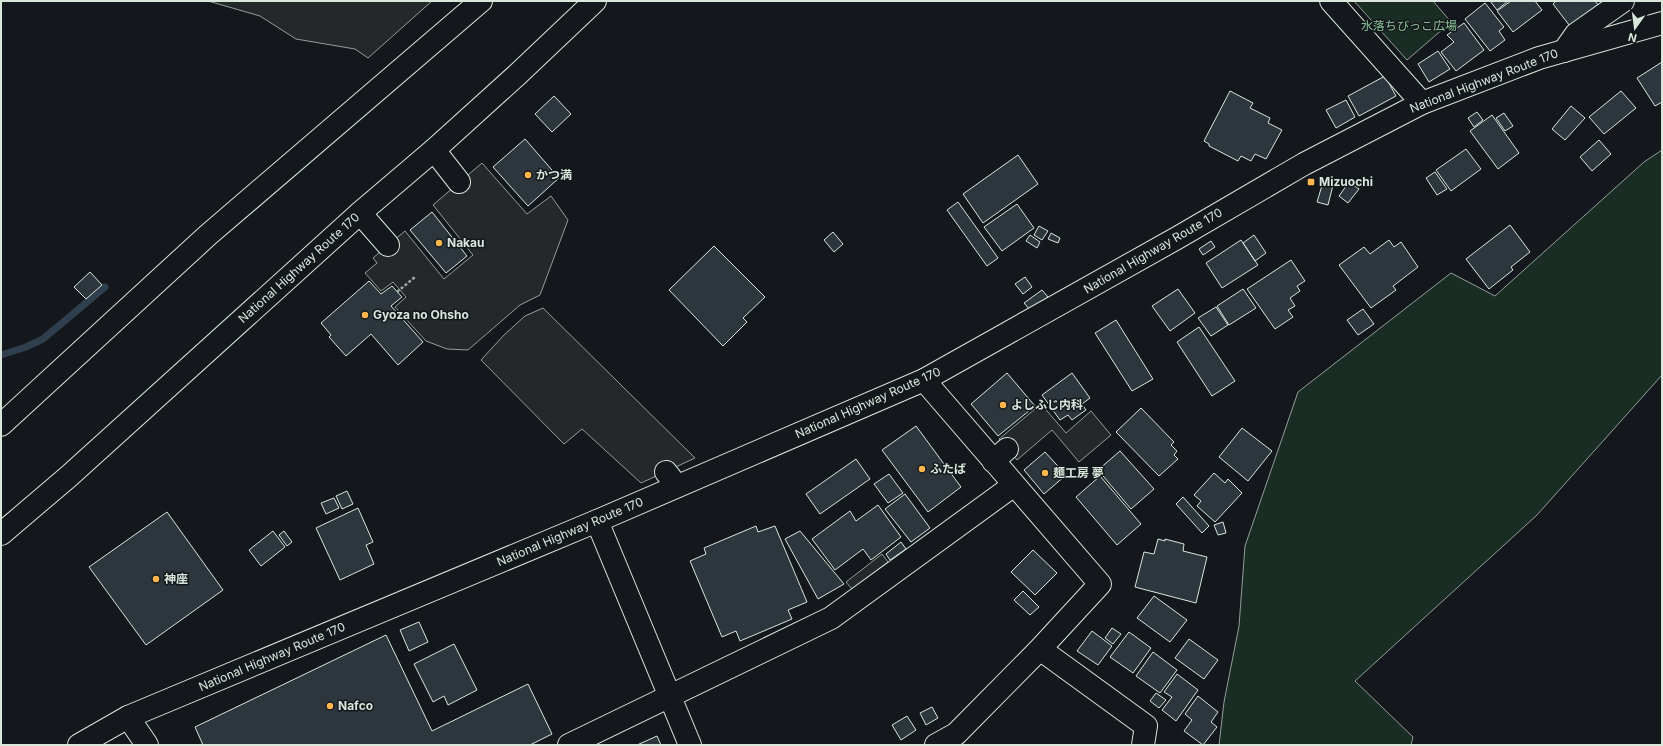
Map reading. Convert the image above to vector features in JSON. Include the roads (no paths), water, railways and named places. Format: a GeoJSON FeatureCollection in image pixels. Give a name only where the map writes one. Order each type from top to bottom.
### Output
{"type":"FeatureCollection","features":[{"type":"Feature","properties":{"kind":"main road"},"geometry":{"type":"LineString","coordinates":[[1,425],[208,235],[481,1]]}},
{"type":"Feature","properties":{"kind":"main road","name":"National Highway Route 170"},"geometry":{"type":"LineString","coordinates":[[1,534],[74,472],[360,213],[434,150],[518,74],[595,1]]}},
{"type":"Feature","properties":{"kind":"main road"},"geometry":{"type":"LineString","coordinates":[[1331,1],[1422,103]]}},
{"type":"Feature","properties":{"kind":"main road"},"geometry":{"type":"LineString","coordinates":[[1564,51],[1576,34],[1623,1]]}},
{"type":"Feature","properties":{"kind":"main road","name":"National Highway Route 170"},"geometry":{"type":"LineString","coordinates":[[79,745],[128,718],[597,521],[672,479],[924,380],[1177,238],[1304,164],[1422,103],[1539,58],[1662,23]]}},
{"type":"Feature","properties":{"kind":"main road"},"geometry":{"type":"LineString","coordinates":[[434,150],[459,182]]}},
{"type":"Feature","properties":{"kind":"main road"},"geometry":{"type":"LineString","coordinates":[[360,213],[388,244]]}},
{"type":"Feature","properties":{"kind":"main road"},"geometry":{"type":"LineString","coordinates":[[924,380],[1000,455],[1014,485],[1100,584],[1040,649],[956,734],[936,745]]}},
{"type":"Feature","properties":{"kind":"main road"},"geometry":{"type":"LineString","coordinates":[[569,745],[831,618],[1014,485]]}},
{"type":"Feature","properties":{"kind":"main road"},"geometry":{"type":"LineString","coordinates":[[597,521],[690,745]]}},
{"type":"Feature","properties":{"kind":"main road"},"geometry":{"type":"LineString","coordinates":[[1040,649],[1146,726],[1143,745]]}},
{"type":"Feature","properties":{"kind":"main road"},"geometry":{"type":"LineString","coordinates":[[128,718],[147,745]]}},
{"type":"Feature","properties":{"kind":"waterway"},"geometry":{"type":"LineString","coordinates":[[1,355],[26,347],[43,339],[105,287]]}},
{"type":"Feature","properties":{"kind":"place","name":"かつ満"},"geometry":{"type":"Point","coordinates":[528,175]}},
{"type":"Feature","properties":{"kind":"place","name":"Mizuochi"},"geometry":{"type":"Point","coordinates":[1311,182]}},
{"type":"Feature","properties":{"kind":"place","name":"Nakau"},"geometry":{"type":"Point","coordinates":[439,243]}},
{"type":"Feature","properties":{"kind":"place","name":"Gyoza no Ohsho"},"geometry":{"type":"Point","coordinates":[365,315]}},
{"type":"Feature","properties":{"kind":"place","name":"よしふじ内科"},"geometry":{"type":"Point","coordinates":[1003,405]}},
{"type":"Feature","properties":{"kind":"place","name":"ふたば"},"geometry":{"type":"Point","coordinates":[922,469]}},
{"type":"Feature","properties":{"kind":"place","name":"麺工房 夢"},"geometry":{"type":"Point","coordinates":[1045,473]}},
{"type":"Feature","properties":{"kind":"place","name":"神座"},"geometry":{"type":"Point","coordinates":[156,579]}},
{"type":"Feature","properties":{"kind":"place","name":"Nafco"},"geometry":{"type":"Point","coordinates":[330,706]}},
{"type":"Feature","properties":{"kind":"park label","name":"水落ちびっこ広場"},"geometry":{"type":"Point","coordinates":[1409,26]}}]}
